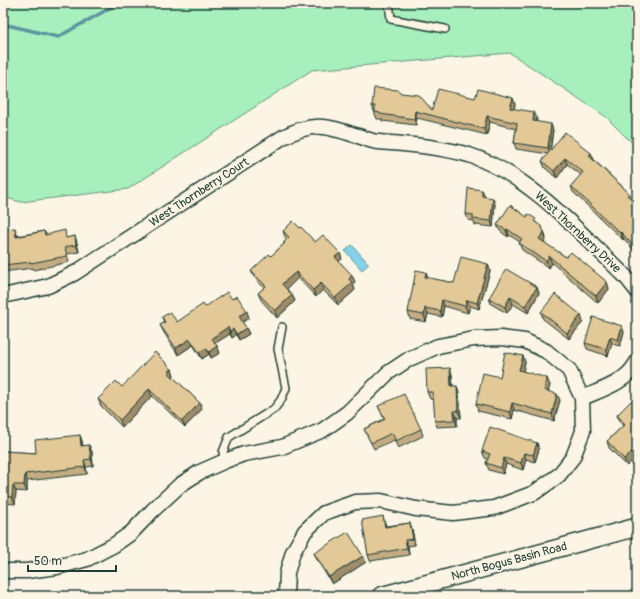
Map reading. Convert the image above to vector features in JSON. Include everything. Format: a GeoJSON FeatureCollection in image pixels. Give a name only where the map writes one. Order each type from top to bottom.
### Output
{"type":"FeatureCollection","features":[{"type":"Feature","properties":{"kind":"street","name":"West Thornberry Court"},"geometry":{"type":"LineString","coordinates":[[3,296],[48,286],[75,273],[283,137],[295,131],[313,126],[330,127],[378,142],[402,143]]}},
{"type":"Feature","properties":{"kind":"street","name":"West Thornberry Drive"},"geometry":{"type":"LineString","coordinates":[[402,143],[440,148],[470,155],[499,168],[526,185],[550,203],[626,277],[637,291]]}},
{"type":"Feature","properties":{"kind":"street"},"geometry":{"type":"LineString","coordinates":[[3,570],[57,568],[87,559],[114,545],[131,533],[180,485],[200,472],[244,454],[282,447],[323,430],[347,413],[388,373],[409,359],[438,346],[474,339],[501,338],[525,341],[546,351],[569,370],[582,398],[583,431],[573,457],[559,476],[534,494],[494,508],[453,513],[416,509],[381,501],[354,502],[324,513],[305,531],[293,552],[287,573],[286,596]]}},
{"type":"Feature","properties":{"kind":"street"},"geometry":{"type":"LineString","coordinates":[[582,398],[611,386],[625,377],[637,362]]}},
{"type":"Feature","properties":{"kind":"street","name":"North Bogus Basin Road"},"geometry":{"type":"LineString","coordinates":[[381,596],[637,528]]}},
{"type":"Feature","properties":{"kind":"lane"},"geometry":{"type":"LineString","coordinates":[[389,3],[391,19],[445,29]]}},
{"type":"Feature","properties":{"kind":"lane"},"geometry":{"type":"LineString","coordinates":[[225,461],[223,452],[228,437],[274,408],[281,400],[286,388],[278,349],[282,327]]}},
{"type":"Feature","properties":{"kind":"green space"},"geometry":{"type":"Polygon","coordinates":[[[3,3],[637,3],[637,148],[605,116],[510,53],[312,70],[128,189],[21,202],[3,197],[3,3]]]}},
{"type":"Feature","properties":{"kind":"water"},"geometry":{"type":"Polygon","coordinates":[[[352,245],[369,264],[362,270],[345,251],[352,245]]]}},
{"type":"Feature","properties":{"kind":"building"},"geometry":{"type":"Polygon","coordinates":[[[374,88],[398,90],[401,93],[419,95],[432,110],[438,89],[475,98],[478,89],[513,98],[510,108],[534,112],[533,121],[551,124],[548,148],[514,143],[517,123],[487,116],[484,129],[415,111],[414,119],[380,114],[375,112],[375,106],[372,106],[374,88]]]}},
{"type":"Feature","properties":{"kind":"building"},"geometry":{"type":"Polygon","coordinates":[[[565,132],[591,153],[589,156],[629,193],[627,195],[637,204],[637,250],[621,232],[620,233],[571,186],[583,172],[565,158],[554,171],[542,161],[565,132]]]}},
{"type":"Feature","properties":{"kind":"building"},"geometry":{"type":"Polygon","coordinates":[[[468,188],[482,190],[482,196],[493,198],[491,221],[473,219],[473,215],[466,214],[468,188]]]}},
{"type":"Feature","properties":{"kind":"building"},"geometry":{"type":"Polygon","coordinates":[[[510,205],[527,217],[528,214],[536,219],[534,221],[542,227],[544,232],[539,239],[566,257],[571,252],[607,282],[596,296],[549,256],[546,261],[519,243],[522,239],[507,229],[506,230],[497,225],[510,205]]]}},
{"type":"Feature","properties":{"kind":"building"},"geometry":{"type":"Polygon","coordinates":[[[293,221],[315,242],[323,235],[340,253],[335,257],[352,275],[349,279],[352,283],[335,298],[321,283],[313,290],[296,272],[282,284],[292,295],[275,311],[258,293],[266,286],[251,271],[269,254],[271,256],[285,243],[284,242],[289,237],[283,231],[293,221]]]}},
{"type":"Feature","properties":{"kind":"building"},"geometry":{"type":"Polygon","coordinates":[[[15,228],[16,237],[44,231],[45,235],[65,230],[66,238],[75,236],[76,245],[65,247],[67,256],[31,263],[3,265],[3,229],[15,228]]]}},
{"type":"Feature","properties":{"kind":"building"},"geometry":{"type":"Polygon","coordinates":[[[461,257],[488,264],[477,303],[467,300],[465,306],[442,300],[440,311],[425,308],[424,315],[408,312],[416,270],[426,272],[425,277],[454,283],[461,257]]]}},
{"type":"Feature","properties":{"kind":"building"},"geometry":{"type":"Polygon","coordinates":[[[506,269],[537,287],[525,306],[510,297],[505,307],[489,298],[506,269]]]}},
{"type":"Feature","properties":{"kind":"building"},"geometry":{"type":"Polygon","coordinates":[[[227,292],[232,299],[237,296],[247,311],[239,316],[246,328],[237,334],[233,329],[230,331],[228,327],[212,338],[217,346],[209,352],[206,348],[199,352],[190,339],[176,348],[160,325],[165,322],[162,317],[170,312],[177,322],[203,304],[205,307],[227,292]]]}},
{"type":"Feature","properties":{"kind":"building"},"geometry":{"type":"Polygon","coordinates":[[[555,294],[581,315],[567,333],[541,312],[555,294]]]}},
{"type":"Feature","properties":{"kind":"building"},"geometry":{"type":"Polygon","coordinates":[[[593,317],[622,326],[618,340],[610,337],[606,349],[585,343],[593,317]]]}},
{"type":"Feature","properties":{"kind":"building"},"geometry":{"type":"Polygon","coordinates":[[[155,352],[172,369],[168,372],[200,403],[182,421],[149,389],[120,420],[98,399],[116,381],[122,387],[155,352]]]}},
{"type":"Feature","properties":{"kind":"building"},"geometry":{"type":"Polygon","coordinates":[[[505,352],[508,354],[523,356],[519,370],[547,378],[544,390],[557,394],[552,414],[512,403],[510,412],[476,404],[483,373],[500,377],[505,352]]]}},
{"type":"Feature","properties":{"kind":"building"},"geometry":{"type":"Polygon","coordinates":[[[450,368],[451,386],[457,386],[458,411],[454,411],[455,420],[435,421],[433,392],[427,392],[426,369],[450,368]]]}},
{"type":"Feature","properties":{"kind":"building"},"geometry":{"type":"Polygon","coordinates":[[[404,394],[421,429],[396,441],[392,433],[371,443],[364,429],[385,419],[378,406],[404,394]]]}},
{"type":"Feature","properties":{"kind":"building"},"geometry":{"type":"Polygon","coordinates":[[[631,401],[637,407],[637,454],[633,451],[624,459],[607,441],[625,424],[617,415],[631,401]]]}},
{"type":"Feature","properties":{"kind":"building"},"geometry":{"type":"Polygon","coordinates":[[[490,427],[537,443],[533,455],[524,453],[521,463],[504,458],[501,468],[486,463],[490,454],[482,451],[490,427]]]}},
{"type":"Feature","properties":{"kind":"building"},"geometry":{"type":"Polygon","coordinates":[[[80,435],[81,446],[89,445],[91,459],[84,460],[85,467],[25,474],[24,485],[13,485],[12,497],[3,496],[3,451],[36,453],[35,440],[80,435]]]}},
{"type":"Feature","properties":{"kind":"building"},"geometry":{"type":"Polygon","coordinates":[[[383,516],[385,527],[410,523],[413,539],[405,540],[407,548],[368,555],[362,520],[383,516]]]}},
{"type":"Feature","properties":{"kind":"building"},"geometry":{"type":"Polygon","coordinates":[[[348,532],[363,556],[329,577],[314,553],[348,532]]]}},
{"type":"Feature","properties":{"kind":"waterway"},"geometry":{"type":"LineString","coordinates":[[3,24],[58,37],[119,3]]}},
{"type":"Feature","properties":{"kind":"waterway"},"geometry":{"type":"LineString","coordinates":[[608,3],[637,9]]}}]}
